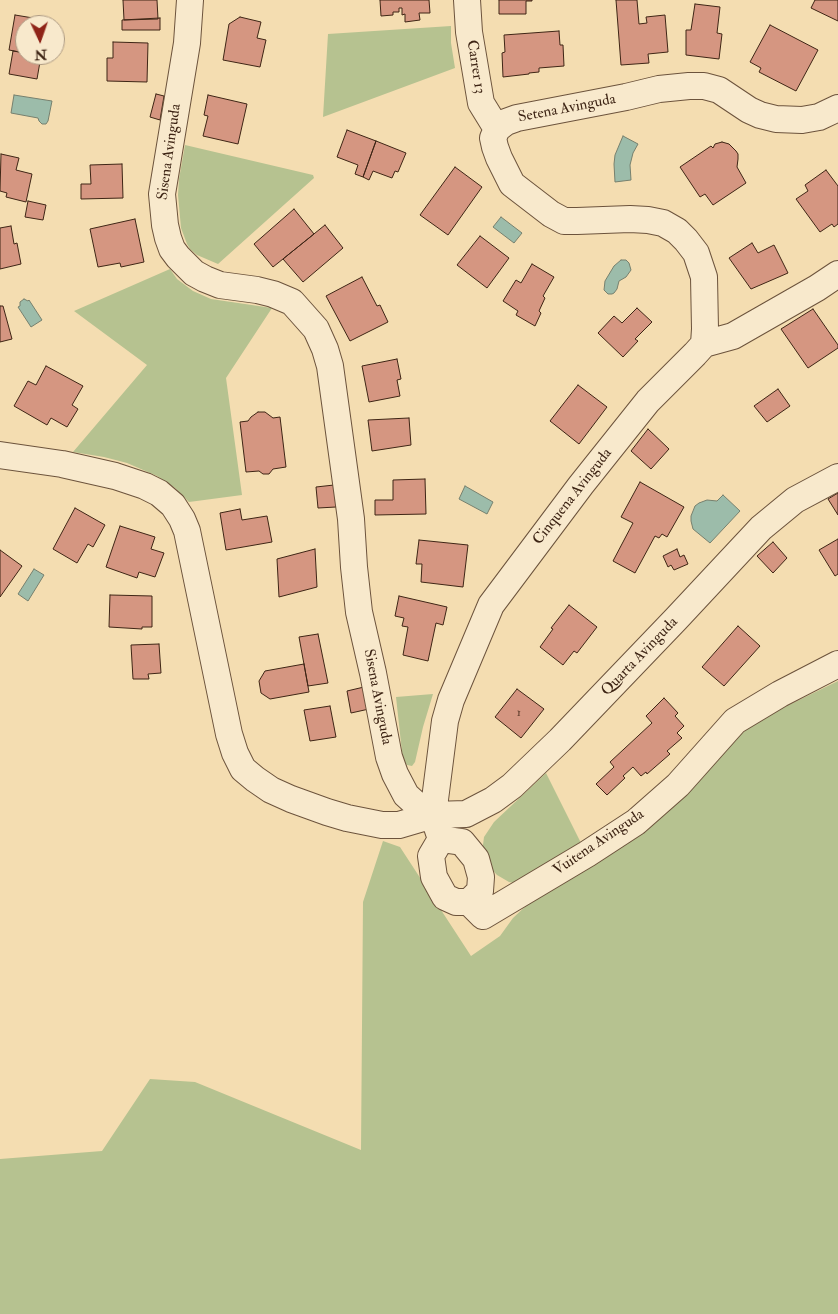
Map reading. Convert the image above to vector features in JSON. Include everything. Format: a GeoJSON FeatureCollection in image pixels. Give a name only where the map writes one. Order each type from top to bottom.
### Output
{"type":"FeatureCollection","features":[{"type":"Feature","properties":{"kind":"street","name":"Sisena Avinguda"},"geometry":{"type":"LineString","coordinates":[[190,0],[187,42],[162,194],[164,225],[172,249],[194,273],[220,285],[257,290],[292,302],[316,329],[330,366],[351,519],[359,612],[373,673],[388,757],[406,794],[417,806],[433,815]]}},
{"type":"Feature","properties":{"kind":"street","name":"Carrer 13"},"geometry":{"type":"LineString","coordinates":[[467,0],[469,32],[481,103],[497,129]]}},
{"type":"Feature","properties":{"kind":"street","name":"Setena Avinguda"},"geometry":{"type":"LineString","coordinates":[[497,129],[506,122],[517,118],[659,89],[689,86],[704,86],[719,90],[749,110],[760,115],[776,118],[802,120],[819,118],[838,108]]}},
{"type":"Feature","properties":{"kind":"street"},"geometry":{"type":"LineString","coordinates":[[497,129],[493,138],[495,147],[512,184],[551,214],[571,221],[648,220],[663,223],[677,231],[686,240],[696,254],[704,277],[704,344],[733,336],[838,274]]}},
{"type":"Feature","properties":{"kind":"street","name":"Cinquena Avinguda"},"geometry":{"type":"LineString","coordinates":[[433,815],[447,711],[490,605],[581,485],[648,401],[704,344]]}},
{"type":"Feature","properties":{"kind":"street"},"geometry":{"type":"LineString","coordinates":[[0,455],[62,464],[115,476],[146,486],[159,493],[173,505],[187,531],[229,734],[235,753],[244,769],[271,790],[309,806],[347,818],[382,825],[399,825],[433,815],[442,839],[462,842],[476,859],[481,878],[480,892],[469,902]]}},
{"type":"Feature","properties":{"kind":"street","name":"Quarta Avinguda"},"geometry":{"type":"LineString","coordinates":[[433,815],[466,814],[493,800],[512,786],[574,726],[761,528],[795,500],[838,477]]}},
{"type":"Feature","properties":{"kind":"street","name":"Vuitena Avinguda"},"geometry":{"type":"LineString","coordinates":[[442,839],[431,856],[434,877],[445,896],[456,902],[469,902],[483,916],[587,854],[636,822],[678,785],[735,721],[780,694],[838,664]]}},
{"type":"Feature","properties":{"kind":"green space"},"geometry":{"type":"Polygon","coordinates":[[[451,26],[451,43],[455,68],[323,117],[328,34],[451,26]]]}},
{"type":"Feature","properties":{"kind":"green space"},"geometry":{"type":"Polygon","coordinates":[[[185,145],[313,175],[314,178],[218,264],[197,255],[190,249],[181,228],[178,195],[185,145]]]}},
{"type":"Feature","properties":{"kind":"green space"},"geometry":{"type":"Polygon","coordinates":[[[170,269],[177,279],[193,291],[211,299],[272,308],[226,378],[242,495],[189,502],[175,488],[157,476],[127,463],[73,452],[147,365],[74,311],[170,269]]]}},
{"type":"Feature","properties":{"kind":"green space"},"geometry":{"type":"Polygon","coordinates":[[[838,681],[838,1314],[0,1314],[0,1159],[102,1151],[150,1079],[195,1082],[361,1150],[363,902],[383,841],[400,847],[471,956],[500,936],[513,918],[543,890],[623,846],[662,817],[728,746],[756,721],[838,681]]]}},
{"type":"Feature","properties":{"kind":"green space"},"geometry":{"type":"Polygon","coordinates":[[[433,694],[415,762],[412,766],[407,765],[404,762],[402,752],[396,697],[433,694]]]}},
{"type":"Feature","properties":{"kind":"green space"},"geometry":{"type":"Polygon","coordinates":[[[546,773],[581,843],[514,883],[509,882],[497,875],[487,864],[484,857],[484,837],[494,822],[546,773]]]}},
{"type":"Feature","properties":{"kind":"shaded area"},"geometry":{"type":"Polygon","coordinates":[[[14,95],[52,101],[46,124],[42,124],[38,118],[11,113],[14,95]]]}},
{"type":"Feature","properties":{"kind":"shaded area"},"geometry":{"type":"Polygon","coordinates":[[[623,136],[638,144],[630,165],[631,180],[615,182],[615,155],[623,136]]]}},
{"type":"Feature","properties":{"kind":"shaded area"},"geometry":{"type":"Polygon","coordinates":[[[501,217],[522,233],[514,243],[493,227],[501,217]]]}},
{"type":"Feature","properties":{"kind":"shaded area"},"geometry":{"type":"Polygon","coordinates":[[[621,260],[626,260],[629,263],[631,270],[626,277],[619,281],[614,293],[608,294],[604,290],[605,281],[614,266],[621,260]]]}},
{"type":"Feature","properties":{"kind":"shaded area"},"geometry":{"type":"Polygon","coordinates":[[[24,299],[29,300],[42,320],[31,327],[18,307],[24,299]]]}},
{"type":"Feature","properties":{"kind":"shaded area"},"geometry":{"type":"Polygon","coordinates":[[[465,486],[493,502],[487,514],[459,499],[465,486]]]}},
{"type":"Feature","properties":{"kind":"shaded area"},"geometry":{"type":"Polygon","coordinates":[[[723,495],[740,511],[710,543],[693,529],[691,516],[695,506],[699,503],[707,500],[717,501],[723,495]]]}},
{"type":"Feature","properties":{"kind":"shaded area"},"geometry":{"type":"Polygon","coordinates":[[[34,569],[44,575],[28,601],[18,594],[34,569]]]}},
{"type":"Feature","properties":{"kind":"building"},"geometry":{"type":"Polygon","coordinates":[[[123,0],[157,0],[158,19],[124,20],[123,0]]]}},
{"type":"Feature","properties":{"kind":"building"},"geometry":{"type":"Polygon","coordinates":[[[380,0],[429,0],[430,13],[419,13],[420,20],[405,22],[405,14],[402,15],[402,8],[399,8],[399,12],[393,12],[393,15],[381,16],[380,0]]]}},
{"type":"Feature","properties":{"kind":"building"},"geometry":{"type":"Polygon","coordinates":[[[499,0],[532,1],[526,1],[526,14],[499,14],[499,0]]]}},
{"type":"Feature","properties":{"kind":"building"},"geometry":{"type":"Polygon","coordinates":[[[616,0],[637,0],[639,24],[647,23],[646,17],[665,15],[668,52],[648,54],[649,63],[621,65],[616,0]]]}},
{"type":"Feature","properties":{"kind":"building"},"geometry":{"type":"Polygon","coordinates":[[[815,0],[838,0],[838,21],[811,8],[815,0]]]}},
{"type":"Feature","properties":{"kind":"building"},"geometry":{"type":"Polygon","coordinates":[[[695,4],[720,7],[717,33],[722,34],[719,59],[686,55],[686,30],[691,30],[695,4]]]}},
{"type":"Feature","properties":{"kind":"building"},"geometry":{"type":"Polygon","coordinates":[[[15,15],[15,51],[9,50],[15,15]]]}},
{"type":"Feature","properties":{"kind":"building"},"geometry":{"type":"Polygon","coordinates":[[[240,17],[261,22],[257,38],[266,40],[260,67],[223,60],[229,24],[240,17]]]}},
{"type":"Feature","properties":{"kind":"building"},"geometry":{"type":"Polygon","coordinates":[[[160,18],[160,30],[122,30],[122,20],[160,18]]]}},
{"type":"Feature","properties":{"kind":"building"},"geometry":{"type":"Polygon","coordinates":[[[770,25],[818,50],[796,91],[759,72],[761,68],[750,62],[770,25]]]}},
{"type":"Feature","properties":{"kind":"building"},"geometry":{"type":"Polygon","coordinates":[[[559,31],[560,45],[563,45],[564,66],[539,68],[539,72],[503,77],[502,53],[505,52],[504,35],[559,31]]]}},
{"type":"Feature","properties":{"kind":"building"},"geometry":{"type":"Polygon","coordinates":[[[113,42],[148,43],[147,82],[107,81],[107,58],[113,58],[113,42]]]}},
{"type":"Feature","properties":{"kind":"building"},"geometry":{"type":"Polygon","coordinates":[[[13,51],[15,51],[15,65],[39,65],[37,79],[9,74],[13,51]]]}},
{"type":"Feature","properties":{"kind":"building"},"geometry":{"type":"Polygon","coordinates":[[[156,94],[164,96],[160,120],[150,117],[156,94]]]}},
{"type":"Feature","properties":{"kind":"building"},"geometry":{"type":"Polygon","coordinates":[[[208,95],[247,104],[238,144],[203,136],[208,116],[204,115],[208,95]]]}},
{"type":"Feature","properties":{"kind":"building"},"geometry":{"type":"Polygon","coordinates":[[[347,130],[376,141],[363,177],[355,174],[358,165],[337,157],[347,130]]]}},
{"type":"Feature","properties":{"kind":"building"},"geometry":{"type":"Polygon","coordinates":[[[376,141],[406,153],[398,172],[395,171],[392,178],[373,171],[369,180],[363,177],[376,141]]]}},
{"type":"Feature","properties":{"kind":"building"},"geometry":{"type":"Polygon","coordinates":[[[722,142],[729,144],[738,154],[737,167],[746,183],[713,205],[705,194],[700,197],[680,167],[711,146],[713,148],[715,144],[722,142]]]}},
{"type":"Feature","properties":{"kind":"building"},"geometry":{"type":"Polygon","coordinates":[[[1,154],[19,158],[16,170],[32,174],[26,202],[6,197],[7,193],[0,191],[1,154]]]}},
{"type":"Feature","properties":{"kind":"building"},"geometry":{"type":"Polygon","coordinates":[[[122,164],[123,198],[81,199],[81,184],[91,184],[90,165],[122,164]]]}},
{"type":"Feature","properties":{"kind":"building"},"geometry":{"type":"Polygon","coordinates":[[[455,167],[482,187],[448,235],[420,215],[455,167]]]}},
{"type":"Feature","properties":{"kind":"building"},"geometry":{"type":"Polygon","coordinates":[[[826,170],[838,186],[838,224],[834,227],[832,224],[820,232],[796,199],[808,191],[805,185],[826,170]]]}},
{"type":"Feature","properties":{"kind":"building"},"geometry":{"type":"Polygon","coordinates":[[[28,201],[46,205],[43,220],[25,217],[28,201]]]}},
{"type":"Feature","properties":{"kind":"building"},"geometry":{"type":"Polygon","coordinates":[[[294,209],[314,234],[273,267],[254,244],[294,209]]]}},
{"type":"Feature","properties":{"kind":"building"},"geometry":{"type":"Polygon","coordinates":[[[135,219],[144,262],[121,267],[120,263],[98,267],[90,229],[135,219]]]}},
{"type":"Feature","properties":{"kind":"building"},"geometry":{"type":"Polygon","coordinates":[[[325,225],[343,248],[303,282],[283,259],[325,225]]]}},
{"type":"Feature","properties":{"kind":"building"},"geometry":{"type":"Polygon","coordinates":[[[11,226],[14,244],[17,243],[21,264],[0,269],[0,228],[11,226]]]}},
{"type":"Feature","properties":{"kind":"building"},"geometry":{"type":"Polygon","coordinates":[[[480,236],[509,258],[487,288],[457,265],[480,236]]]}},
{"type":"Feature","properties":{"kind":"building"},"geometry":{"type":"Polygon","coordinates":[[[752,243],[758,253],[774,245],[788,273],[751,289],[729,258],[752,243]]]}},
{"type":"Feature","properties":{"kind":"building"},"geometry":{"type":"Polygon","coordinates":[[[532,264],[554,277],[543,296],[545,298],[539,311],[541,313],[535,326],[516,315],[518,311],[503,301],[516,280],[521,283],[532,264]]]}},
{"type":"Feature","properties":{"kind":"building"},"geometry":{"type":"Polygon","coordinates":[[[362,277],[377,306],[380,305],[388,322],[350,341],[326,296],[362,277]]]}},
{"type":"Feature","properties":{"kind":"building"},"geometry":{"type":"Polygon","coordinates":[[[0,306],[3,306],[12,339],[0,342],[0,306]]]}},
{"type":"Feature","properties":{"kind":"building"},"geometry":{"type":"Polygon","coordinates":[[[637,308],[652,322],[635,339],[638,341],[623,357],[598,333],[614,316],[622,323],[637,308]]]}},
{"type":"Feature","properties":{"kind":"building"},"geometry":{"type":"Polygon","coordinates":[[[813,309],[838,345],[838,348],[808,368],[781,329],[813,309]]]}},
{"type":"Feature","properties":{"kind":"building"},"geometry":{"type":"Polygon","coordinates":[[[397,359],[401,379],[397,380],[400,396],[369,402],[362,366],[397,359]]]}},
{"type":"Feature","properties":{"kind":"building"},"geometry":{"type":"Polygon","coordinates":[[[46,366],[83,386],[72,405],[78,409],[67,427],[51,418],[47,425],[14,406],[28,381],[36,385],[46,366]]]}},
{"type":"Feature","properties":{"kind":"building"},"geometry":{"type":"Polygon","coordinates":[[[578,385],[607,407],[579,444],[550,421],[578,385]]]}},
{"type":"Feature","properties":{"kind":"building"},"geometry":{"type":"Polygon","coordinates":[[[778,389],[790,406],[767,422],[754,406],[778,389]]]}},
{"type":"Feature","properties":{"kind":"building"},"geometry":{"type":"Polygon","coordinates":[[[258,412],[265,412],[273,418],[280,417],[286,467],[273,469],[269,474],[263,474],[259,471],[246,472],[240,422],[248,421],[258,412]]]}},
{"type":"Feature","properties":{"kind":"building"},"geometry":{"type":"Polygon","coordinates":[[[409,418],[411,445],[372,451],[368,420],[409,418]]]}},
{"type":"Feature","properties":{"kind":"building"},"geometry":{"type":"Polygon","coordinates":[[[648,429],[669,449],[651,469],[631,451],[648,429]]]}},
{"type":"Feature","properties":{"kind":"building"},"geometry":{"type":"Polygon","coordinates":[[[425,479],[426,514],[375,515],[375,500],[393,500],[393,480],[425,479]]]}},
{"type":"Feature","properties":{"kind":"building"},"geometry":{"type":"Polygon","coordinates":[[[640,482],[684,507],[667,537],[662,534],[659,538],[655,536],[635,573],[613,561],[633,523],[621,517],[640,482]]]}},
{"type":"Feature","properties":{"kind":"building"},"geometry":{"type":"Polygon","coordinates":[[[334,485],[336,507],[318,508],[316,487],[334,485]]]}},
{"type":"Feature","properties":{"kind":"building"},"geometry":{"type":"Polygon","coordinates":[[[838,493],[838,515],[828,499],[838,493]]]}},
{"type":"Feature","properties":{"kind":"building"},"geometry":{"type":"Polygon","coordinates":[[[75,508],[105,525],[93,547],[88,544],[77,563],[53,549],[75,508]]]}},
{"type":"Feature","properties":{"kind":"building"},"geometry":{"type":"Polygon","coordinates":[[[240,509],[242,520],[267,516],[272,542],[226,550],[220,513],[240,509]]]}},
{"type":"Feature","properties":{"kind":"building"},"geometry":{"type":"Polygon","coordinates":[[[120,526],[155,537],[151,549],[164,553],[155,577],[139,572],[137,578],[106,567],[120,526]]]}},
{"type":"Feature","properties":{"kind":"building"},"geometry":{"type":"Polygon","coordinates":[[[838,539],[838,574],[835,576],[819,550],[838,539]]]}},
{"type":"Feature","properties":{"kind":"building"},"geometry":{"type":"Polygon","coordinates":[[[419,540],[468,545],[463,587],[421,582],[422,564],[416,564],[419,540]]]}},
{"type":"Feature","properties":{"kind":"building"},"geometry":{"type":"Polygon","coordinates":[[[773,542],[787,558],[773,573],[757,556],[773,542]]]}},
{"type":"Feature","properties":{"kind":"building"},"geometry":{"type":"Polygon","coordinates":[[[315,549],[317,587],[279,597],[277,559],[315,549]]]}},
{"type":"Feature","properties":{"kind":"building"},"geometry":{"type":"Polygon","coordinates":[[[677,549],[680,557],[684,555],[688,564],[674,570],[671,565],[668,567],[663,556],[677,549]]]}},
{"type":"Feature","properties":{"kind":"building"},"geometry":{"type":"Polygon","coordinates":[[[0,550],[22,566],[0,597],[0,550]]]}},
{"type":"Feature","properties":{"kind":"building"},"geometry":{"type":"Polygon","coordinates":[[[110,595],[152,596],[152,627],[142,627],[142,629],[109,627],[110,595]]]}},
{"type":"Feature","properties":{"kind":"building"},"geometry":{"type":"Polygon","coordinates":[[[399,596],[447,607],[443,625],[436,623],[428,661],[403,655],[408,627],[402,626],[404,618],[395,616],[399,596]]]}},
{"type":"Feature","properties":{"kind":"building"},"geometry":{"type":"Polygon","coordinates":[[[569,605],[597,627],[577,653],[574,651],[563,665],[540,647],[553,629],[551,628],[569,605]]]}},
{"type":"Feature","properties":{"kind":"building"},"geometry":{"type":"Polygon","coordinates":[[[738,626],[760,646],[724,686],[702,667],[738,626]]]}},
{"type":"Feature","properties":{"kind":"building"},"geometry":{"type":"Polygon","coordinates":[[[318,634],[328,683],[308,686],[299,637],[318,634]]]}},
{"type":"Feature","properties":{"kind":"building"},"geometry":{"type":"Polygon","coordinates":[[[159,644],[161,673],[148,674],[149,679],[133,679],[131,645],[159,644]]]}},
{"type":"Feature","properties":{"kind":"building"},"geometry":{"type":"Polygon","coordinates":[[[304,664],[309,692],[270,699],[261,693],[259,681],[265,671],[304,664]]]}},
{"type":"Feature","properties":{"kind":"building"},"geometry":{"type":"Polygon","coordinates":[[[364,687],[369,709],[351,713],[347,691],[364,687]]]}},
{"type":"Feature","properties":{"kind":"building"},"geometry":{"type":"Polygon","coordinates":[[[517,689],[544,709],[521,738],[495,717],[517,689]]]}},
{"type":"Feature","properties":{"kind":"building"},"geometry":{"type":"Polygon","coordinates":[[[664,698],[678,713],[675,716],[684,726],[677,733],[682,738],[667,751],[670,754],[647,774],[646,772],[641,776],[633,767],[623,776],[625,778],[607,795],[596,784],[614,767],[610,762],[652,723],[646,716],[664,698]]]}},
{"type":"Feature","properties":{"kind":"building"},"geometry":{"type":"Polygon","coordinates":[[[330,706],[336,737],[310,741],[304,710],[330,706]]]}}]}
